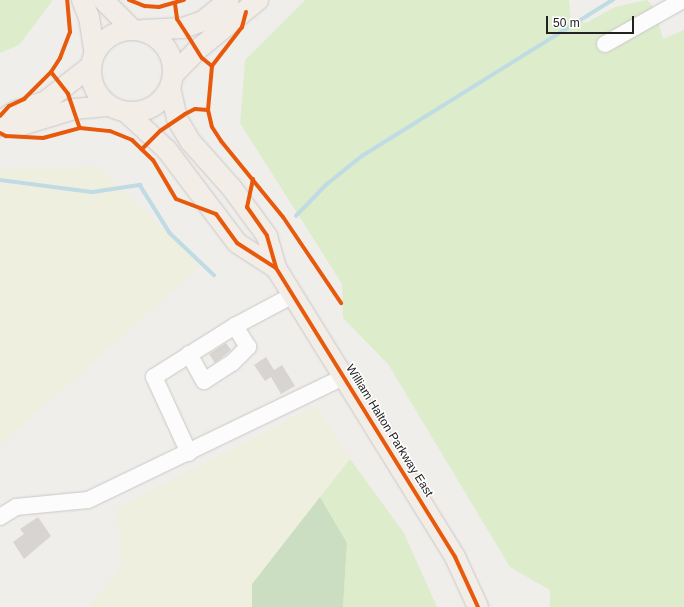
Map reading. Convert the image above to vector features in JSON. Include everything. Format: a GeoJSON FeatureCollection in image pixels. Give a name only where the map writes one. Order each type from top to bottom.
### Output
{"type":"FeatureCollection","features":[{"type":"Feature","properties":{"kind":"main road"},"geometry":{"type":"LineString","coordinates":[[82,0],[89,17],[95,89],[118,109]]}},
{"type":"Feature","properties":{"kind":"main road"},"geometry":{"type":"LineString","coordinates":[[103,0],[138,30],[156,36],[166,46],[172,59],[172,81]]}},
{"type":"Feature","properties":{"kind":"main road"},"geometry":{"type":"LineString","coordinates":[[0,121],[16,111],[46,101],[93,60],[110,36],[138,30],[183,28],[203,21],[229,0]]}},
{"type":"Feature","properties":{"kind":"main road"},"geometry":{"type":"LineString","coordinates":[[0,126],[22,125],[74,109],[118,109],[139,112],[152,108],[163,99],[172,81],[197,50],[258,0]]}},
{"type":"Feature","properties":{"kind":"main road","name":"William Halton Parkway East"},"geometry":{"type":"LineString","coordinates":[[172,81],[177,119],[190,141],[231,187],[263,230],[276,268],[455,557],[478,607]]}},
{"type":"Feature","properties":{"kind":"main road","name":"William Halton Parkway East"},"geometry":{"type":"LineString","coordinates":[[118,109],[167,150],[237,243],[276,268]]}},
{"type":"Feature","properties":{"kind":"lane"},"geometry":{"type":"LineString","coordinates":[[605,44],[683,0]]}},
{"type":"Feature","properties":{"kind":"lane"},"geometry":{"type":"LineString","coordinates":[[189,453],[154,377],[234,326],[293,295]]}},
{"type":"Feature","properties":{"kind":"lane"},"geometry":{"type":"LineString","coordinates":[[189,354],[204,381],[232,363],[248,347],[234,326]]}},
{"type":"Feature","properties":{"kind":"lane"},"geometry":{"type":"LineString","coordinates":[[0,517],[16,507],[88,500],[344,378]]}},
{"type":"Feature","properties":{"kind":"green space"},"geometry":{"type":"Polygon","coordinates":[[[0,0],[53,0],[19,45],[0,53],[0,0]]]}},
{"type":"Feature","properties":{"kind":"green space"},"geometry":{"type":"Polygon","coordinates":[[[305,0],[569,0],[571,20],[586,23],[615,7],[647,0],[655,9],[663,39],[684,30],[684,607],[550,607],[550,590],[510,567],[388,364],[343,318],[342,284],[240,123],[245,60],[305,0]]]}},
{"type":"Feature","properties":{"kind":"green space"},"geometry":{"type":"Polygon","coordinates":[[[98,166],[201,266],[0,445],[0,169],[98,166]]]}},
{"type":"Feature","properties":{"kind":"green space"},"geometry":{"type":"Polygon","coordinates":[[[317,405],[350,459],[252,584],[252,607],[89,607],[121,567],[117,508],[317,405]]]}},
{"type":"Feature","properties":{"kind":"green space"},"geometry":{"type":"Polygon","coordinates":[[[350,459],[404,533],[437,607],[343,607],[347,543],[320,497],[350,459]]]}},
{"type":"Feature","properties":{"kind":"green space"},"geometry":{"type":"Polygon","coordinates":[[[320,497],[347,543],[343,607],[252,607],[252,584],[320,497]]]}},
{"type":"Feature","properties":{"kind":"building"},"geometry":{"type":"Polygon","coordinates":[[[226,343],[231,350],[215,363],[209,354],[226,343]]]}},
{"type":"Feature","properties":{"kind":"building"},"geometry":{"type":"Polygon","coordinates":[[[266,357],[274,370],[282,365],[295,386],[281,394],[271,377],[265,381],[254,365],[266,357]]]}},
{"type":"Feature","properties":{"kind":"building"},"geometry":{"type":"Polygon","coordinates":[[[38,517],[51,536],[24,559],[13,542],[24,534],[20,529],[38,517]]]}},
{"type":"Feature","properties":{"kind":"waterway"},"geometry":{"type":"LineString","coordinates":[[296,216],[327,184],[362,156],[613,0]]}},
{"type":"Feature","properties":{"kind":"waterway"},"geometry":{"type":"LineString","coordinates":[[0,180],[93,192],[140,185],[170,233],[214,275]]}},
{"type":"Feature","properties":{"kind":"cycle path"},"geometry":{"type":"LineString","coordinates":[[0,116],[9,106],[24,99],[51,72],[60,58],[70,32],[67,0]]}},
{"type":"Feature","properties":{"kind":"cycle path"},"geometry":{"type":"LineString","coordinates":[[129,0],[145,6],[159,7],[184,0]]}},
{"type":"Feature","properties":{"kind":"cycle path"},"geometry":{"type":"LineString","coordinates":[[175,4],[177,19],[202,58],[212,66]]}},
{"type":"Feature","properties":{"kind":"cycle path"},"geometry":{"type":"LineString","coordinates":[[246,12],[242,27],[212,66],[208,110],[212,127],[221,141],[283,217],[341,303]]}},
{"type":"Feature","properties":{"kind":"cycle path"},"geometry":{"type":"LineString","coordinates":[[51,72],[68,94],[80,128]]}},
{"type":"Feature","properties":{"kind":"cycle path"},"geometry":{"type":"LineString","coordinates":[[142,149],[160,131],[185,114],[195,109],[208,110]]}},
{"type":"Feature","properties":{"kind":"cycle path"},"geometry":{"type":"LineString","coordinates":[[0,133],[6,136],[43,138],[80,128],[110,131],[132,140],[153,160],[176,199],[216,214],[237,243],[276,268]]}},
{"type":"Feature","properties":{"kind":"cycle path"},"geometry":{"type":"LineString","coordinates":[[253,179],[247,207],[267,236],[276,268],[455,557],[478,607]]}}]}
